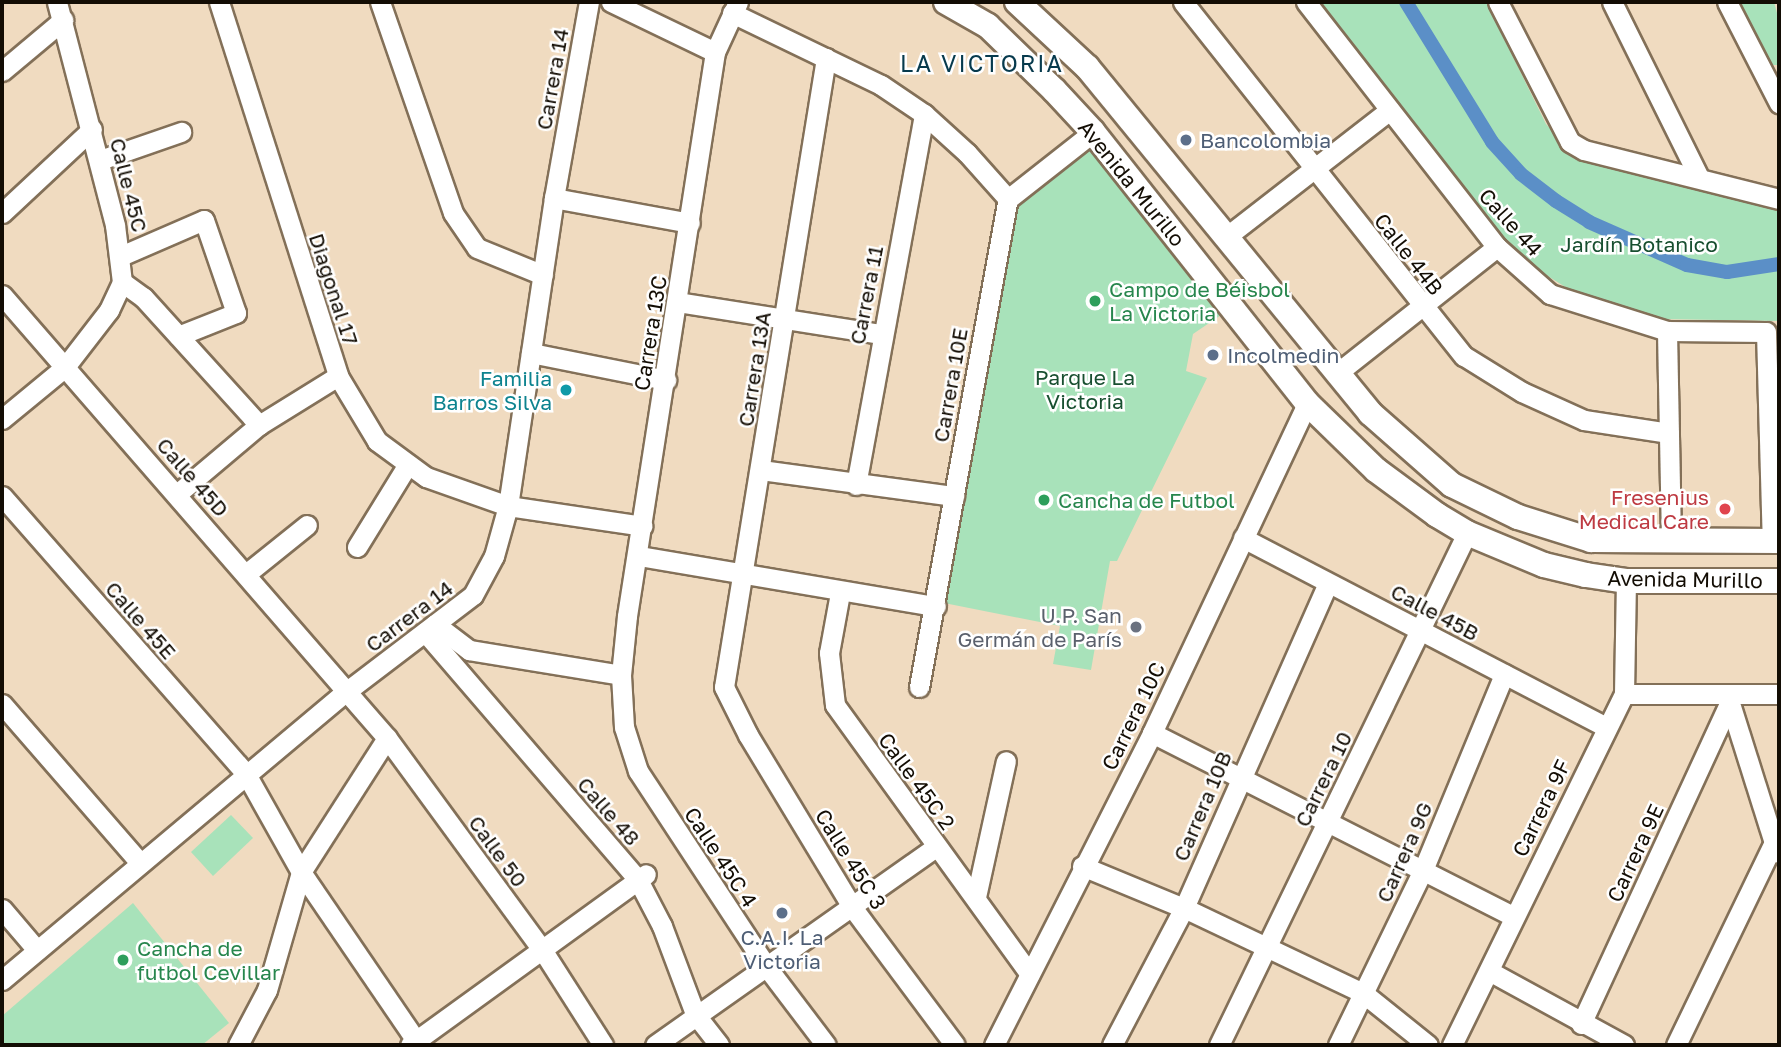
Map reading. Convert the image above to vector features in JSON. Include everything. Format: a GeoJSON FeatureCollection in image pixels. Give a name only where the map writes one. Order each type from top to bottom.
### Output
{"type":"FeatureCollection","features":[{"type":"Feature","properties":{"kind":"main road","name":"Avenida Murillo"},"geometry":{"type":"LineString","coordinates":[[946,2],[1005,40],[1093,132],[1307,403],[1376,470],[1467,533],[1544,565],[1626,581],[1779,581]]}},
{"type":"Feature","properties":{"kind":"main road","name":"Avenida Murillo"},"geometry":{"type":"LineString","coordinates":[[1017,2],[1087,67],[1336,374],[1398,442],[1479,500],[1591,540],[1775,541]]}},
{"type":"Feature","properties":{"kind":"street","name":"Diagonal 17"},"geometry":{"type":"LineString","coordinates":[[219,2],[338,376],[377,441],[426,477],[508,506]]}},
{"type":"Feature","properties":{"kind":"street"},"geometry":{"type":"LineString","coordinates":[[380,2],[453,213],[477,248],[543,275]]}},
{"type":"Feature","properties":{"kind":"street","name":"Carrera 14"},"geometry":{"type":"LineString","coordinates":[[2,980],[347,691],[473,595],[494,556],[508,506],[554,198],[589,2]]}},
{"type":"Feature","properties":{"kind":"street"},"geometry":{"type":"LineString","coordinates":[[611,2],[715,52]]}},
{"type":"Feature","properties":{"kind":"street","name":"Calle 44B"},"geometry":{"type":"LineString","coordinates":[[1183,2],[1421,307],[1464,356],[1522,392],[1584,420],[1669,433]]}},
{"type":"Feature","properties":{"kind":"street","name":"Calle 44"},"geometry":{"type":"LineString","coordinates":[[1306,2],[1497,247],[1550,294],[1667,331],[1766,332],[1775,541]]}},
{"type":"Feature","properties":{"kind":"street"},"geometry":{"type":"LineString","coordinates":[[1499,2],[1570,142],[1584,150],[1779,198]]}},
{"type":"Feature","properties":{"kind":"street"},"geometry":{"type":"LineString","coordinates":[[1612,2],[1699,177]]}},
{"type":"Feature","properties":{"kind":"street"},"geometry":{"type":"LineString","coordinates":[[1727,2],[1772,76],[1779,103]]}},
{"type":"Feature","properties":{"kind":"street"},"geometry":{"type":"LineString","coordinates":[[735,7],[826,58],[881,85],[924,114],[1007,199],[1093,132]]}},
{"type":"Feature","properties":{"kind":"street","name":"Carrera 13C"},"geometry":{"type":"LineString","coordinates":[[621,676],[715,52],[735,7]]}},
{"type":"Feature","properties":{"kind":"street"},"geometry":{"type":"LineString","coordinates":[[2,71],[60,11]]}},
{"type":"Feature","properties":{"kind":"street","name":"Calle 45C"},"geometry":{"type":"LineString","coordinates":[[2,419],[65,367],[110,310],[122,282],[122,255],[60,11]]}},
{"type":"Feature","properties":{"kind":"street","name":"Carrera 13A"},"geometry":{"type":"LineString","coordinates":[[724,687],[786,321],[826,58]]}},
{"type":"Feature","properties":{"kind":"street"},"geometry":{"type":"LineString","coordinates":[[1226,237],[1390,110]]}},
{"type":"Feature","properties":{"kind":"street","name":"Carrera 11"},"geometry":{"type":"LineString","coordinates":[[856,485],[881,334],[924,114]]}},
{"type":"Feature","properties":{"kind":"street"},"geometry":{"type":"LineString","coordinates":[[2,214],[92,129]]}},
{"type":"Feature","properties":{"kind":"street"},"geometry":{"type":"LineString","coordinates":[[100,160],[181,132]]}},
{"type":"Feature","properties":{"kind":"street"},"geometry":{"type":"LineString","coordinates":[[554,198],[690,223]]}},
{"type":"Feature","properties":{"kind":"street","name":"Carrera 10E"},"geometry":{"type":"LineString","coordinates":[[919,687],[936,606],[1007,199]]}},
{"type":"Feature","properties":{"kind":"street"},"geometry":{"type":"LineString","coordinates":[[122,255],[204,220],[236,313],[178,336]]}},
{"type":"Feature","properties":{"kind":"street"},"geometry":{"type":"LineString","coordinates":[[1336,374],[1497,247]]}},
{"type":"Feature","properties":{"kind":"street"},"geometry":{"type":"LineString","coordinates":[[122,282],[143,297],[259,425]]}},
{"type":"Feature","properties":{"kind":"street","name":"Calle 45D"},"geometry":{"type":"LineString","coordinates":[[2,295],[347,691]]}},
{"type":"Feature","properties":{"kind":"street"},"geometry":{"type":"LineString","coordinates":[[678,302],[881,334]]}},
{"type":"Feature","properties":{"kind":"street"},"geometry":{"type":"LineString","coordinates":[[1667,331],[1671,541]]}},
{"type":"Feature","properties":{"kind":"street"},"geometry":{"type":"LineString","coordinates":[[531,353],[666,380]]}},
{"type":"Feature","properties":{"kind":"street"},"geometry":{"type":"LineString","coordinates":[[177,494],[259,425],[338,376]]}},
{"type":"Feature","properties":{"kind":"street","name":"Carrera 10C"},"geometry":{"type":"LineString","coordinates":[[994,1045],[1082,866],[1152,733],[1307,403]]}},
{"type":"Feature","properties":{"kind":"street"},"geometry":{"type":"LineString","coordinates":[[357,547],[408,464]]}},
{"type":"Feature","properties":{"kind":"street"},"geometry":{"type":"LineString","coordinates":[[761,470],[856,485],[954,496]]}},
{"type":"Feature","properties":{"kind":"street","name":"Calle 45E"},"geometry":{"type":"LineString","coordinates":[[2,496],[246,774],[301,872],[415,1044]]}},
{"type":"Feature","properties":{"kind":"street"},"geometry":{"type":"LineString","coordinates":[[508,506],[643,526]]}},
{"type":"Feature","properties":{"kind":"street"},"geometry":{"type":"LineString","coordinates":[[246,574],[307,525]]}},
{"type":"Feature","properties":{"kind":"street","name":"Carrera 10"},"geometry":{"type":"LineString","coordinates":[[1219,1045],[1467,533]]}},
{"type":"Feature","properties":{"kind":"street","name":"Calle 45B"},"geometry":{"type":"LineString","coordinates":[[1243,538],[1606,727]]}},
{"type":"Feature","properties":{"kind":"street"},"geometry":{"type":"LineString","coordinates":[[639,556],[840,593],[936,606]]}},
{"type":"Feature","properties":{"kind":"street","name":"Carrera 9F"},"geometry":{"type":"LineString","coordinates":[[1452,1045],[1624,694],[1626,581]]}},
{"type":"Feature","properties":{"kind":"street","name":"Carrera 10B"},"geometry":{"type":"LineString","coordinates":[[1112,1045],[1184,908],[1238,776],[1328,583]]}},
{"type":"Feature","properties":{"kind":"street","name":"Calle 45C 2"},"geometry":{"type":"LineString","coordinates":[[840,593],[829,653],[835,705],[1030,974]]}},
{"type":"Feature","properties":{"kind":"street"},"geometry":{"type":"LineString","coordinates":[[458,645],[454,625],[460,605]]}},
{"type":"Feature","properties":{"kind":"street"},"geometry":{"type":"LineString","coordinates":[[430,628],[458,645],[621,676]]}},
{"type":"Feature","properties":{"kind":"street","name":"Calle 48"},"geometry":{"type":"LineString","coordinates":[[430,628],[643,877],[695,1014],[719,1045]]}},
{"type":"Feature","properties":{"kind":"street","name":"Carrera 9G"},"geometry":{"type":"LineString","coordinates":[[1338,1045],[1423,870],[1504,674]]}},
{"type":"Feature","properties":{"kind":"street","name":"Calle 45C 4"},"geometry":{"type":"LineString","coordinates":[[621,676],[624,727],[638,771],[766,966],[826,1045]]}},
{"type":"Feature","properties":{"kind":"street","name":"Calle 45C 3"},"geometry":{"type":"LineString","coordinates":[[724,687],[748,735],[852,907],[955,1045]]}},
{"type":"Feature","properties":{"kind":"street","name":"Calle 50"},"geometry":{"type":"LineString","coordinates":[[347,691],[387,738],[543,951],[603,1045]]}},
{"type":"Feature","properties":{"kind":"street"},"geometry":{"type":"LineString","coordinates":[[1624,694],[1729,698],[1779,694]]}},
{"type":"Feature","properties":{"kind":"street"},"geometry":{"type":"LineString","coordinates":[[1676,1045],[1777,851],[1729,698]]}},
{"type":"Feature","properties":{"kind":"street","name":"Carrera 9E"},"geometry":{"type":"LineString","coordinates":[[1581,1024],[1729,698]]}},
{"type":"Feature","properties":{"kind":"street"},"geometry":{"type":"LineString","coordinates":[[2,704],[140,863]]}},
{"type":"Feature","properties":{"kind":"street"},"geometry":{"type":"LineString","coordinates":[[1152,733],[1513,916]]}},
{"type":"Feature","properties":{"kind":"street"},"geometry":{"type":"LineString","coordinates":[[238,1045],[267,990],[301,872],[387,738]]}},
{"type":"Feature","properties":{"kind":"street"},"geometry":{"type":"LineString","coordinates":[[976,897],[1006,761]]}},
{"type":"Feature","properties":{"kind":"street"},"geometry":{"type":"LineString","coordinates":[[655,1045],[695,1014],[936,846]]}},
{"type":"Feature","properties":{"kind":"street"},"geometry":{"type":"LineString","coordinates":[[1082,866],[1184,908],[1363,993],[1428,1045]]}},
{"type":"Feature","properties":{"kind":"street"},"geometry":{"type":"LineString","coordinates":[[415,1044],[643,877]]}},
{"type":"Feature","properties":{"kind":"street"},"geometry":{"type":"LineString","coordinates":[[2,909],[37,950]]}},
{"type":"Feature","properties":{"kind":"street"},"geometry":{"type":"LineString","coordinates":[[1489,971],[1581,1024],[1624,1045]]}},
{"type":"Feature","properties":{"kind":"green space","name":"Jardín Botanico"},"geometry":{"type":"Polygon","coordinates":[[[1321,2],[1486,2],[1546,124],[1577,158],[1779,205],[1779,321],[1660,319],[1575,293],[1530,265],[1508,243],[1321,2]]]}},
{"type":"Feature","properties":{"kind":"green space"},"geometry":{"type":"Polygon","coordinates":[[[1738,2],[1774,2],[1779,20],[1779,65],[1769,65],[1738,2]]]}},
{"type":"Feature","properties":{"kind":"green space","name":"Parque La Victoria"},"geometry":{"type":"Polygon","coordinates":[[[1094,138],[1221,315],[1193,334],[1186,371],[1207,378],[1117,561],[1110,561],[1091,670],[1053,664],[1060,626],[944,603],[1011,204],[1094,138]]]}},
{"type":"Feature","properties":{"kind":"green space"},"geometry":{"type":"Polygon","coordinates":[[[231,815],[253,838],[213,876],[191,852],[231,815]]]}},
{"type":"Feature","properties":{"kind":"green space","name":"Cancha de futbol Cevillar"},"geometry":{"type":"Polygon","coordinates":[[[133,903],[229,1023],[202,1045],[2,1045],[2,1016],[133,903]]]}},
{"type":"Feature","properties":{"kind":"waterway"},"geometry":{"type":"LineString","coordinates":[[1406,2],[1492,142],[1521,174],[1556,201],[1589,222],[1687,265],[1727,272],[1779,264]]}},
{"type":"Feature","properties":{"kind":"place","name":"Bancolombia"},"geometry":{"type":"Point","coordinates":[1186,140]}},
{"type":"Feature","properties":{"kind":"place","name":"Campo de Béisbol La Victoria"},"geometry":{"type":"Point","coordinates":[1095,301]}},
{"type":"Feature","properties":{"kind":"place","name":"Incolmedin"},"geometry":{"type":"Point","coordinates":[1213,355]}},
{"type":"Feature","properties":{"kind":"place","name":"Familia Barros Silva"},"geometry":{"type":"Point","coordinates":[566,390]}},
{"type":"Feature","properties":{"kind":"place","name":"Cancha de Futbol"},"geometry":{"type":"Point","coordinates":[1044,500]}},
{"type":"Feature","properties":{"kind":"place","name":"Fresenius Medical Care"},"geometry":{"type":"Point","coordinates":[1725,509]}},
{"type":"Feature","properties":{"kind":"place","name":"U.P. San Germán de París"},"geometry":{"type":"Point","coordinates":[1136,627]}},
{"type":"Feature","properties":{"kind":"place","name":"C.A.I. La Victoria"},"geometry":{"type":"Point","coordinates":[782,913]}},
{"type":"Feature","properties":{"kind":"place","name":"Cancha de futbol Cevillar"},"geometry":{"type":"Point","coordinates":[123,960]}},
{"type":"Feature","properties":{"kind":"district","name":"LA VICTORIA"},"geometry":{"type":"Point","coordinates":[982,63]}}]}
